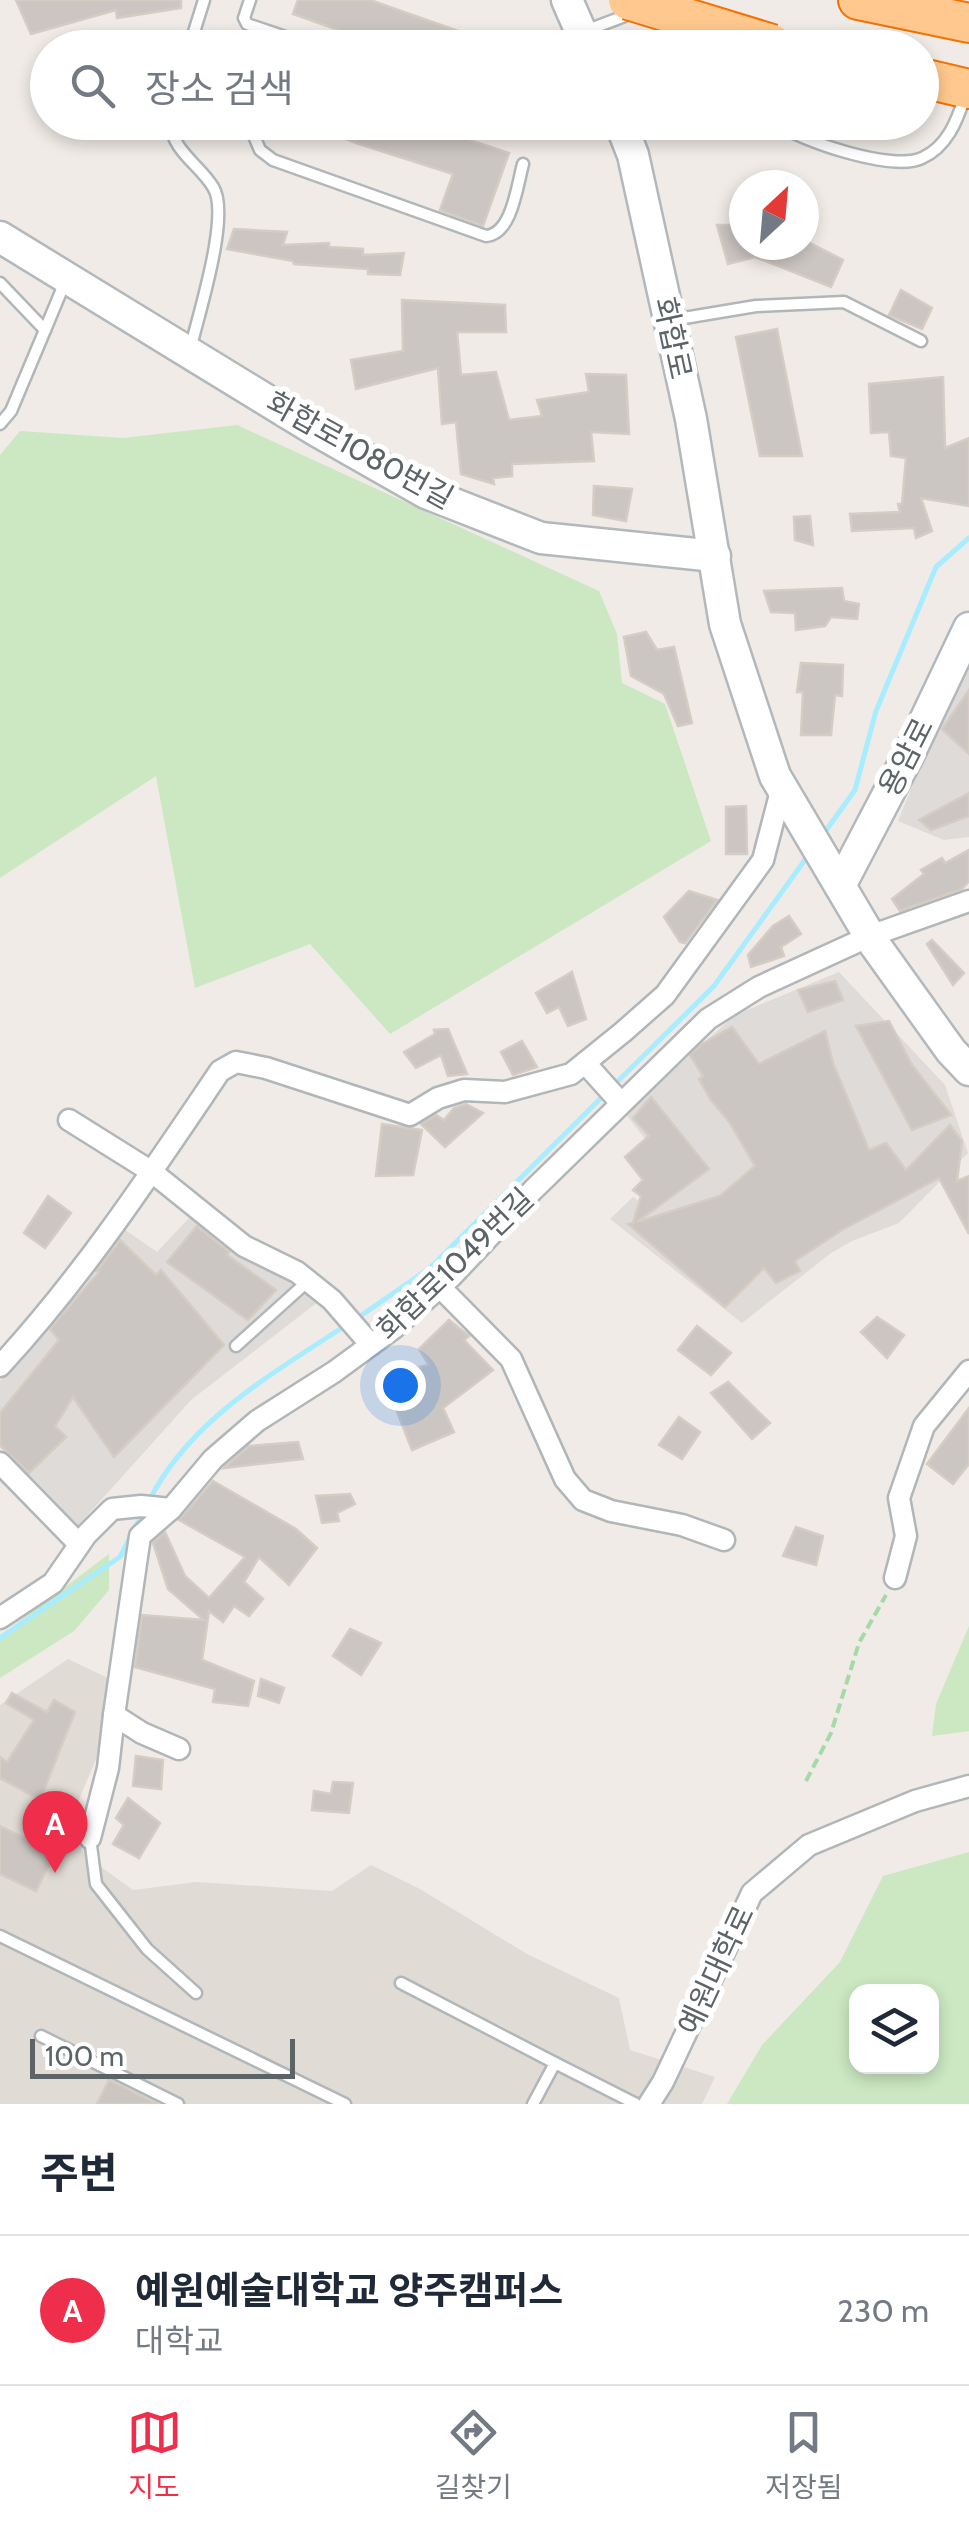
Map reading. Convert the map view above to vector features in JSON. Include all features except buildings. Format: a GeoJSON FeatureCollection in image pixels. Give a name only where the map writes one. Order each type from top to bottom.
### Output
{"type":"FeatureCollection","features":[{"type":"Feature","properties":{"kind":"highway"},"geometry":{"type":"LineString","coordinates":[[628,0],[728,30]]}},
{"type":"Feature","properties":{"kind":"highway"},"geometry":{"type":"LineString","coordinates":[[858,0],[969,23]]}},
{"type":"Feature","properties":{"kind":"highway"},"geometry":{"type":"LineString","coordinates":[[939,82],[968,88]]}},
{"type":"Feature","properties":{"kind":"street"},"geometry":{"type":"LineString","coordinates":[[567,0],[580,30]]}},
{"type":"Feature","properties":{"kind":"street","name":"화합로"},"geometry":{"type":"LineString","coordinates":[[627,140],[691,418],[725,624],[782,787]]}},
{"type":"Feature","properties":{"kind":"street","name":"화합로1080번길"},"geometry":{"type":"LineString","coordinates":[[0,237],[317,431],[426,492],[541,538],[715,556]]}},
{"type":"Feature","properties":{"kind":"street","name":"용암로"},"geometry":{"type":"LineString","coordinates":[[833,870],[909,754],[969,628]]}},
{"type":"Feature","properties":{"kind":"street"},"geometry":{"type":"LineString","coordinates":[[782,787],[870,936],[969,1070]]}},
{"type":"Feature","properties":{"kind":"street"},"geometry":{"type":"LineString","coordinates":[[0,1366],[47,1315],[134,1202],[220,1071],[236,1062],[266,1068],[410,1115],[438,1098],[464,1090],[505,1092],[590,1066],[665,995],[735,902],[763,860],[782,787]]}},
{"type":"Feature","properties":{"kind":"street","name":"화합로1049번길"},"geometry":{"type":"LineString","coordinates":[[0,1618],[53,1582],[79,1544],[112,1510],[157,1507],[256,1421],[440,1287],[619,1100],[708,1018],[759,987],[870,936],[969,902]]}},
{"type":"Feature","properties":{"kind":"street"},"geometry":{"type":"LineString","coordinates":[[590,1066],[619,1100]]}},
{"type":"Feature","properties":{"kind":"street"},"geometry":{"type":"LineString","coordinates":[[69,1120],[152,1172],[244,1246],[298,1272],[365,1338]]}},
{"type":"Feature","properties":{"kind":"street"},"geometry":{"type":"LineString","coordinates":[[440,1287],[511,1359],[565,1479],[583,1500],[724,1540]]}},
{"type":"Feature","properties":{"kind":"street"},"geometry":{"type":"LineString","coordinates":[[895,1578],[906,1536],[898,1498],[924,1426],[969,1371]]}},
{"type":"Feature","properties":{"kind":"street"},"geometry":{"type":"LineString","coordinates":[[0,1463],[79,1544]]}},
{"type":"Feature","properties":{"kind":"street"},"geometry":{"type":"LineString","coordinates":[[90,1838],[108,1768],[140,1536],[157,1507]]}},
{"type":"Feature","properties":{"kind":"street"},"geometry":{"type":"LineString","coordinates":[[114,1715],[179,1750]]}},
{"type":"Feature","properties":{"kind":"street","name":"예원대학로"},"geometry":{"type":"LineString","coordinates":[[649,2104],[752,1892],[809,1845],[914,1801],[969,1786]]}},
{"type":"Feature","properties":{"kind":"lane"},"geometry":{"type":"LineString","coordinates":[[195,30],[204,0]]}},
{"type":"Feature","properties":{"kind":"lane"},"geometry":{"type":"LineString","coordinates":[[250,0],[244,18],[247,24],[265,30]]}},
{"type":"Feature","properties":{"kind":"lane"},"geometry":{"type":"LineString","coordinates":[[605,30],[668,0]]}},
{"type":"Feature","properties":{"kind":"lane"},"geometry":{"type":"LineString","coordinates":[[720,16],[724,30]]}},
{"type":"Feature","properties":{"kind":"lane"},"geometry":{"type":"LineString","coordinates":[[809,140],[860,156],[914,162],[927,157],[952,132],[968,88]]}},
{"type":"Feature","properties":{"kind":"lane"},"geometry":{"type":"LineString","coordinates":[[175,140],[213,187],[220,211],[190,351]]}},
{"type":"Feature","properties":{"kind":"lane"},"geometry":{"type":"LineString","coordinates":[[256,140],[260,150],[273,160],[486,236],[494,236],[503,228],[523,164]]}},
{"type":"Feature","properties":{"kind":"lane"},"geometry":{"type":"LineString","coordinates":[[0,424],[11,411],[68,277]]}},
{"type":"Feature","properties":{"kind":"lane"},"geometry":{"type":"LineString","coordinates":[[0,284],[45,330]]}},
{"type":"Feature","properties":{"kind":"lane"},"geometry":{"type":"LineString","coordinates":[[670,320],[756,306],[844,302],[921,341]]}},
{"type":"Feature","properties":{"kind":"lane"},"geometry":{"type":"LineString","coordinates":[[236,1346],[308,1281]]}},
{"type":"Feature","properties":{"kind":"lane"},"geometry":{"type":"LineString","coordinates":[[90,1838],[96,1884],[147,1948],[196,1993]]}},
{"type":"Feature","properties":{"kind":"lane"},"geometry":{"type":"LineString","coordinates":[[0,1936],[345,2104]]}},
{"type":"Feature","properties":{"kind":"lane"},"geometry":{"type":"LineString","coordinates":[[402,1983],[636,2104]]}},
{"type":"Feature","properties":{"kind":"lane"},"geometry":{"type":"LineString","coordinates":[[41,2036],[178,2104]]}},
{"type":"Feature","properties":{"kind":"lane"},"geometry":{"type":"LineString","coordinates":[[533,2104],[555,2063]]}},
{"type":"Feature","properties":{"kind":"path"},"geometry":{"type":"LineString","coordinates":[[806,1781],[831,1733],[859,1644],[895,1578]]}},
{"type":"Feature","properties":{"kind":"shaded area"},"geometry":{"type":"Polygon","coordinates":[[[969,665],[969,837],[944,840],[898,821],[948,697],[969,665]]]}},
{"type":"Feature","properties":{"kind":"shaded area"},"geometry":{"type":"Polygon","coordinates":[[[839,972],[945,1085],[968,1153],[899,1223],[831,1253],[742,1323],[610,1219],[633,1197],[653,1211],[683,1188],[625,1113],[735,1015],[839,972]]]}},
{"type":"Feature","properties":{"kind":"shaded area"},"geometry":{"type":"Polygon","coordinates":[[[190,1217],[323,1298],[191,1400],[76,1528],[0,1448],[0,1381],[124,1229],[157,1252],[190,1217]]]}},
{"type":"Feature","properties":{"kind":"shaded area"},"geometry":{"type":"Polygon","coordinates":[[[68,1659],[108,1678],[103,1743],[68,1825],[86,1856],[133,1890],[197,1882],[332,1891],[371,1865],[420,1889],[527,1954],[619,1998],[630,2050],[715,2077],[702,2104],[0,2104],[0,1705],[68,1659]]]}},
{"type":"Feature","properties":{"kind":"green space"},"geometry":{"type":"Polygon","coordinates":[[[237,425],[599,591],[617,634],[622,683],[665,704],[711,841],[390,1034],[310,944],[195,988],[156,776],[0,878],[0,455],[20,431],[123,438],[237,425]]]}},
{"type":"Feature","properties":{"kind":"green space"},"geometry":{"type":"Polygon","coordinates":[[[109,1554],[109,1590],[74,1631],[0,1678],[0,1636],[109,1554]]]}},
{"type":"Feature","properties":{"kind":"green space"},"geometry":{"type":"Polygon","coordinates":[[[969,1626],[969,1731],[932,1736],[936,1704],[969,1626]]]}},
{"type":"Feature","properties":{"kind":"green space"},"geometry":{"type":"Polygon","coordinates":[[[969,1852],[969,2104],[727,2104],[762,2045],[840,1962],[883,1876],[969,1852]]]}},
{"type":"Feature","properties":{"kind":"waterway"},"geometry":{"type":"LineString","coordinates":[[822,836],[855,790],[876,711],[936,567],[969,538]]}},
{"type":"Feature","properties":{"kind":"waterway"},"geometry":{"type":"LineString","coordinates":[[614,1085],[714,986],[810,853]]}},
{"type":"Feature","properties":{"kind":"waterway"},"geometry":{"type":"LineString","coordinates":[[356,1319],[430,1268],[607,1092]]}},
{"type":"Feature","properties":{"kind":"waterway"},"geometry":{"type":"LineString","coordinates":[[149,1501],[166,1472],[210,1422],[262,1381],[346,1325]]}},
{"type":"Feature","properties":{"kind":"waterway"},"geometry":{"type":"LineString","coordinates":[[0,1638],[120,1557],[144,1510]]}},
{"type":"Feature","properties":{"kind":"place","name":"예원예술대학교 양주캠퍼스"},"geometry":{"type":"Point","coordinates":[55,1873]}}]}
